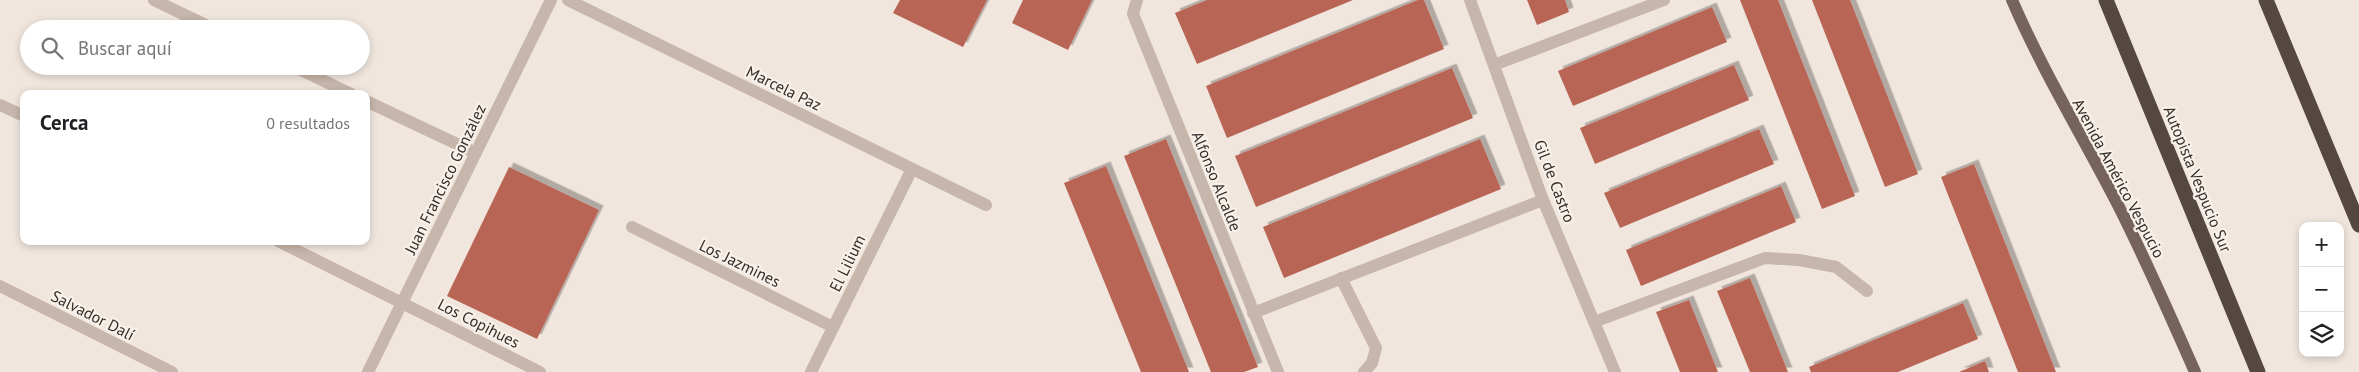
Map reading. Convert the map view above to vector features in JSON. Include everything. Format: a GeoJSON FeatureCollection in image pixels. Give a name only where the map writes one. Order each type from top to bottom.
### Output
{"type":"FeatureCollection","features":[{"type":"Feature","properties":{"kind":"highway","name":"Autopista Vespucio Sur"},"geometry":{"type":"LineString","coordinates":[[2106,0],[2258,372]]}},
{"type":"Feature","properties":{"kind":"highway"},"geometry":{"type":"LineString","coordinates":[[2266,0],[2359,226]]}},
{"type":"Feature","properties":{"kind":"main road","name":"Avenida Américo Vespucio"},"geometry":{"type":"LineString","coordinates":[[2012,0],[2064,106],[2116,202],[2162,294],[2195,372]]}},
{"type":"Feature","properties":{"kind":"street"},"geometry":{"type":"LineString","coordinates":[[154,0],[195,20]]}},
{"type":"Feature","properties":{"kind":"street","name":"Juan Francisco González"},"geometry":{"type":"LineString","coordinates":[[368,372],[551,0]]}},
{"type":"Feature","properties":{"kind":"street","name":"Marcela Paz"},"geometry":{"type":"LineString","coordinates":[[568,0],[986,205]]}},
{"type":"Feature","properties":{"kind":"street","name":"Alfonso Alcalde"},"geometry":{"type":"LineString","coordinates":[[1136,0],[1133,14],[1278,372]]}},
{"type":"Feature","properties":{"kind":"street","name":"Gil de Castro"},"geometry":{"type":"LineString","coordinates":[[1470,0],[1544,200],[1615,372]]}},
{"type":"Feature","properties":{"kind":"street"},"geometry":{"type":"LineString","coordinates":[[1494,65],[1664,0]]}},
{"type":"Feature","properties":{"kind":"street"},"geometry":{"type":"LineString","coordinates":[[312,75],[343,90]]}},
{"type":"Feature","properties":{"kind":"street"},"geometry":{"type":"LineString","coordinates":[[370,103],[476,153]]}},
{"type":"Feature","properties":{"kind":"street"},"geometry":{"type":"LineString","coordinates":[[0,104],[20,114]]}},
{"type":"Feature","properties":{"kind":"street","name":"El Lilium"},"geometry":{"type":"LineString","coordinates":[[811,372],[912,169]]}},
{"type":"Feature","properties":{"kind":"street"},"geometry":{"type":"LineString","coordinates":[[1253,312],[1544,200]]}},
{"type":"Feature","properties":{"kind":"street","name":"Los Jazmines"},"geometry":{"type":"LineString","coordinates":[[632,228],[833,328]]}},
{"type":"Feature","properties":{"kind":"street","name":"Los Copihues"},"geometry":{"type":"LineString","coordinates":[[286,245],[540,372]]}},
{"type":"Feature","properties":{"kind":"street"},"geometry":{"type":"LineString","coordinates":[[1594,322],[1765,258],[1799,260],[1836,268],[1867,291]]}},
{"type":"Feature","properties":{"kind":"street"},"geometry":{"type":"LineString","coordinates":[[1341,278],[1376,348],[1372,363],[1364,372]]}},
{"type":"Feature","properties":{"kind":"street","name":"Salvador Dalí"},"geometry":{"type":"LineString","coordinates":[[0,286],[172,372]]}},
{"type":"Feature","properties":{"kind":"building"},"geometry":{"type":"Polygon","coordinates":[[[900,0],[987,0],[963,47],[893,13],[900,0]]]}},
{"type":"Feature","properties":{"kind":"building"},"geometry":{"type":"Polygon","coordinates":[[[1023,0],[1092,0],[1068,50],[1012,23],[1023,0]]]}},
{"type":"Feature","properties":{"kind":"building"},"geometry":{"type":"Polygon","coordinates":[[[1207,0],[1353,0],[1197,64],[1175,13],[1207,0]]]}},
{"type":"Feature","properties":{"kind":"building"},"geometry":{"type":"Polygon","coordinates":[[[1418,0],[1424,0],[1444,49],[1227,138],[1206,86],[1418,0]]]}},
{"type":"Feature","properties":{"kind":"building"},"geometry":{"type":"Polygon","coordinates":[[[1527,0],[1565,0],[1569,12],[1537,25],[1527,0]]]}},
{"type":"Feature","properties":{"kind":"building"},"geometry":{"type":"Polygon","coordinates":[[[1740,0],[1778,0],[1855,196],[1822,209],[1740,0]]]}},
{"type":"Feature","properties":{"kind":"building"},"geometry":{"type":"Polygon","coordinates":[[[1812,0],[1850,0],[1918,174],[1885,187],[1812,0]]]}},
{"type":"Feature","properties":{"kind":"building"},"geometry":{"type":"Polygon","coordinates":[[[1712,7],[1727,42],[1573,106],[1558,71],[1712,7]]]}},
{"type":"Feature","properties":{"kind":"building"},"geometry":{"type":"Polygon","coordinates":[[[1734,65],[1749,100],[1595,164],[1580,128],[1734,65]]]}},
{"type":"Feature","properties":{"kind":"building"},"geometry":{"type":"Polygon","coordinates":[[[1452,68],[1473,118],[1256,207],[1235,156],[1452,68]]]}},
{"type":"Feature","properties":{"kind":"building"},"geometry":{"type":"Polygon","coordinates":[[[1759,129],[1774,164],[1620,228],[1604,193],[1759,129]]]}},
{"type":"Feature","properties":{"kind":"building"},"geometry":{"type":"Polygon","coordinates":[[[1166,139],[1258,367],[1244,372],[1211,372],[1124,156],[1166,139]]]}},
{"type":"Feature","properties":{"kind":"building"},"geometry":{"type":"Polygon","coordinates":[[[1480,139],[1501,189],[1284,278],[1263,227],[1480,139]]]}},
{"type":"Feature","properties":{"kind":"building"},"geometry":{"type":"Polygon","coordinates":[[[1974,164],[2056,372],[2018,372],[1941,177],[1974,164]]]}},
{"type":"Feature","properties":{"kind":"building"},"geometry":{"type":"Polygon","coordinates":[[[1106,166],[1189,372],[1141,372],[1064,183],[1106,166]]]}},
{"type":"Feature","properties":{"kind":"building"},"geometry":{"type":"Polygon","coordinates":[[[509,167],[599,210],[537,339],[447,296],[509,167]]]}},
{"type":"Feature","properties":{"kind":"building"},"geometry":{"type":"Polygon","coordinates":[[[1781,186],[1796,222],[1641,286],[1626,250],[1781,186]]]}},
{"type":"Feature","properties":{"kind":"building"},"geometry":{"type":"Polygon","coordinates":[[[1750,278],[1788,372],[1750,372],[1717,291],[1750,278]]]}},
{"type":"Feature","properties":{"kind":"building"},"geometry":{"type":"Polygon","coordinates":[[[1689,300],[1718,372],[1680,372],[1656,312],[1689,300]]]}},
{"type":"Feature","properties":{"kind":"building"},"geometry":{"type":"Polygon","coordinates":[[[1963,303],[1978,339],[1898,372],[1811,372],[1809,367],[1963,303]]]}},
{"type":"Feature","properties":{"kind":"building"},"geometry":{"type":"Polygon","coordinates":[[[1985,361],[1989,372],[1959,372],[1985,361]]]}}]}
